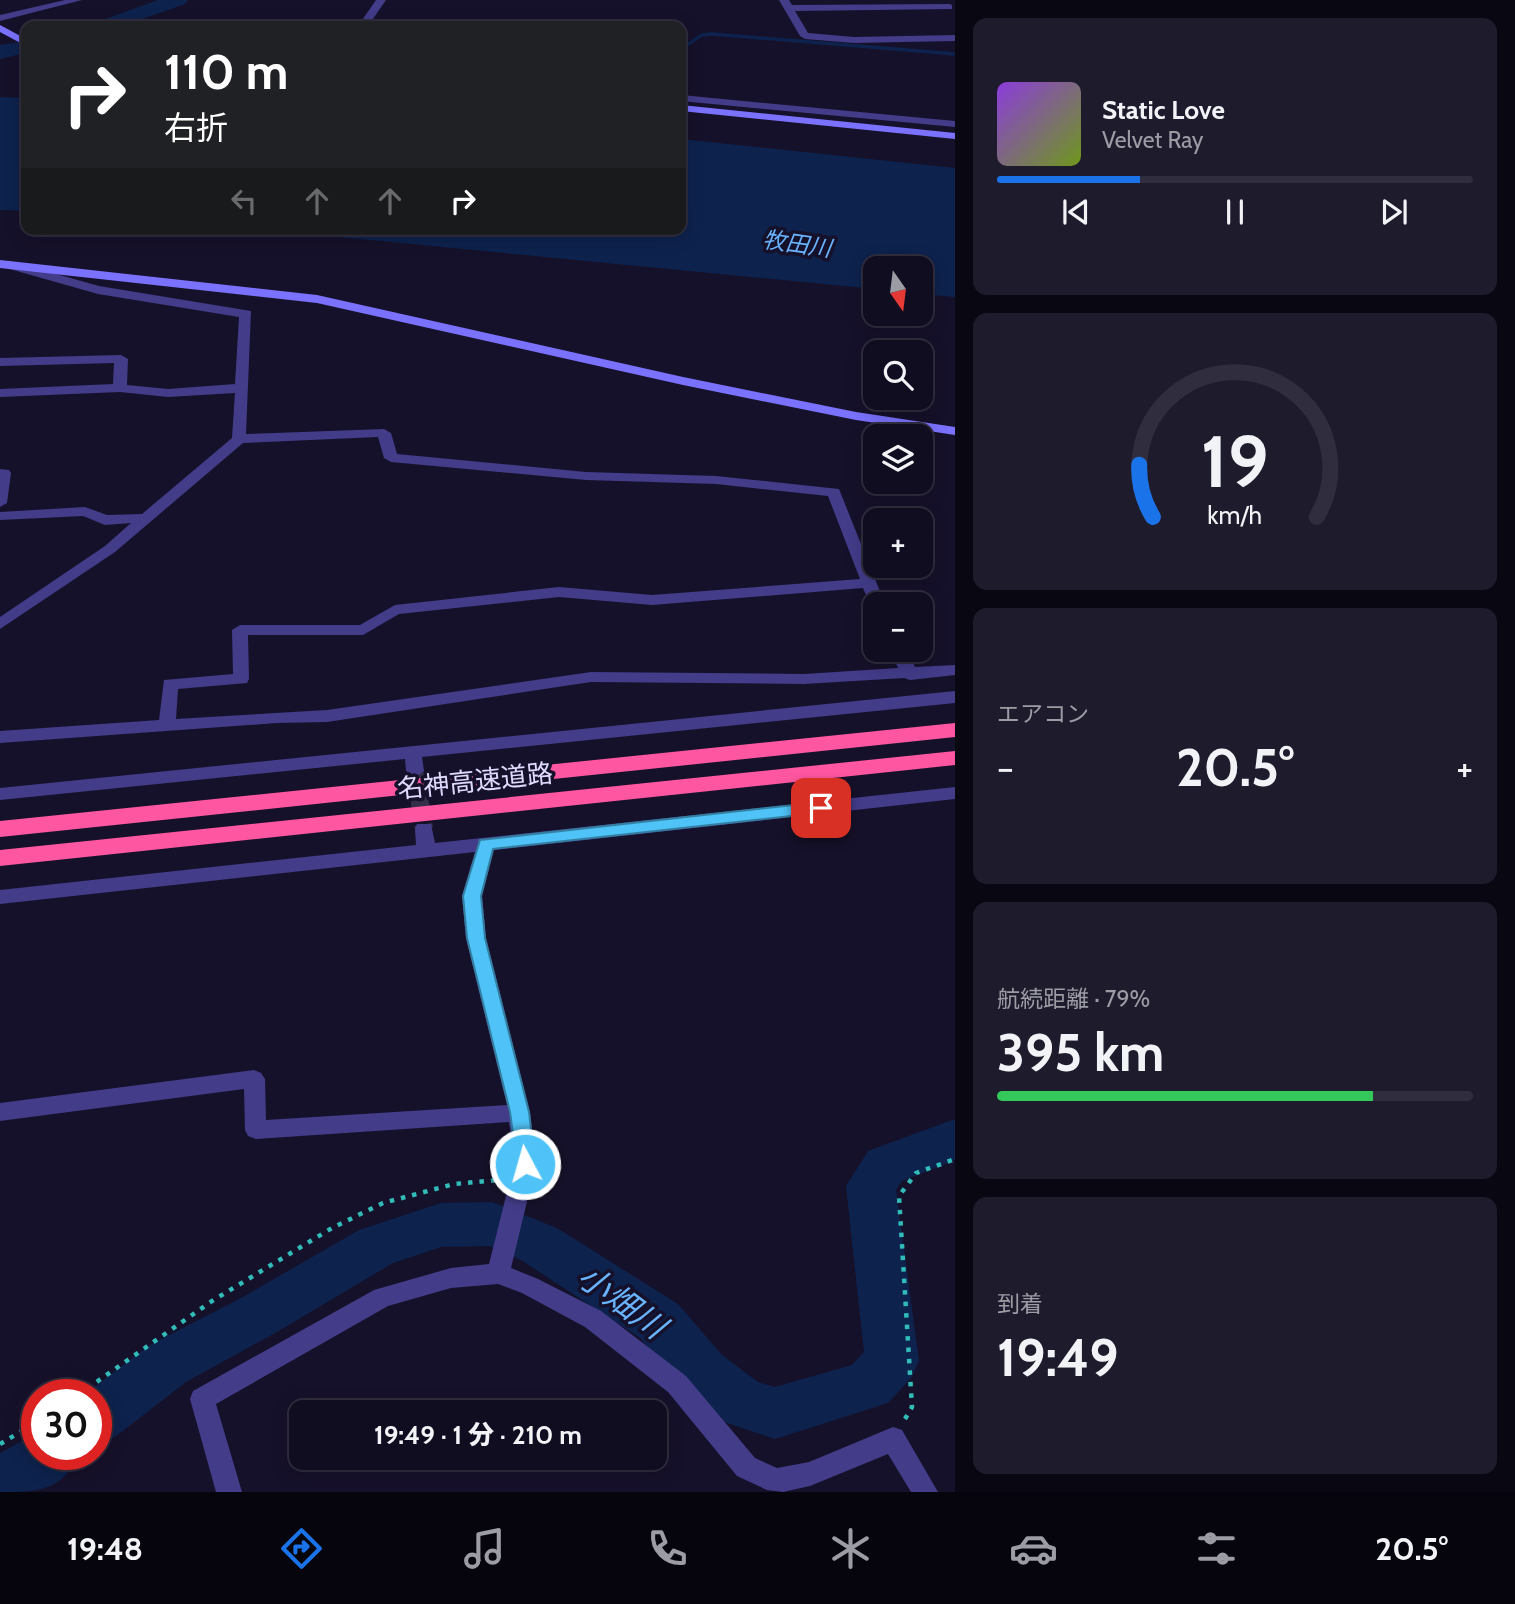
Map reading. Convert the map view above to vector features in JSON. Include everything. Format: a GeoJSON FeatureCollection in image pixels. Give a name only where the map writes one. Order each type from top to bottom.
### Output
{"type":"FeatureCollection","features":[{"type":"Feature","properties":{"kind":"highway","name":"名神高速道路"},"geometry":{"type":"LineString","coordinates":[[0,829],[955,730]]}},
{"type":"Feature","properties":{"kind":"highway","name":"名神高速道路"},"geometry":{"type":"LineString","coordinates":[[0,859],[955,758]]}},
{"type":"Feature","properties":{"kind":"street"},"geometry":{"type":"LineString","coordinates":[[0,18],[77,0]]}},
{"type":"Feature","properties":{"kind":"street"},"geometry":{"type":"LineString","coordinates":[[366,21],[381,0]]}},
{"type":"Feature","properties":{"kind":"street"},"geometry":{"type":"LineString","coordinates":[[955,16],[947,3],[786,4],[805,36],[854,40],[955,38]]}},
{"type":"Feature","properties":{"kind":"street"},"geometry":{"type":"LineString","coordinates":[[0,27],[21,40]]}},
{"type":"Feature","properties":{"kind":"street"},"geometry":{"type":"LineString","coordinates":[[800,29],[852,28]]}},
{"type":"Feature","properties":{"kind":"street"},"geometry":{"type":"LineString","coordinates":[[686,98],[955,124]]}},
{"type":"Feature","properties":{"kind":"street"},"geometry":{"type":"LineString","coordinates":[[686,109],[955,136]]}},
{"type":"Feature","properties":{"kind":"street"},"geometry":{"type":"LineString","coordinates":[[4,265],[98,290],[246,314],[239,439]]}},
{"type":"Feature","properties":{"kind":"street"},"geometry":{"type":"LineString","coordinates":[[4,265],[317,299],[803,405],[955,431]]}},
{"type":"Feature","properties":{"kind":"street"},"geometry":{"type":"LineString","coordinates":[[0,362],[121,359],[120,388]]}},
{"type":"Feature","properties":{"kind":"street"},"geometry":{"type":"LineString","coordinates":[[0,393],[120,388],[168,393],[242,388]]}},
{"type":"Feature","properties":{"kind":"street"},"geometry":{"type":"LineString","coordinates":[[0,624],[110,549],[239,439],[384,433],[391,458],[586,476],[716,480],[834,492],[871,592]]}},
{"type":"Feature","properties":{"kind":"street"},"geometry":{"type":"LineString","coordinates":[[0,473],[4,473],[0,503]]}},
{"type":"Feature","properties":{"kind":"street"},"geometry":{"type":"LineString","coordinates":[[0,516],[85,511],[104,520],[147,518]]}},
{"type":"Feature","properties":{"kind":"street"},"geometry":{"type":"LineString","coordinates":[[167,725],[170,684],[241,679],[240,630],[363,630],[395,610],[559,592],[652,600],[867,583]]}},
{"type":"Feature","properties":{"kind":"street"},"geometry":{"type":"LineString","coordinates":[[904,662],[910,674]]}},
{"type":"Feature","properties":{"kind":"street"},"geometry":{"type":"LineString","coordinates":[[0,737],[327,716],[591,677],[804,679],[955,670]]}},
{"type":"Feature","properties":{"kind":"street"},"geometry":{"type":"LineString","coordinates":[[0,794],[955,697]]}},
{"type":"Feature","properties":{"kind":"street"},"geometry":{"type":"LineString","coordinates":[[413,752],[415,771]]}},
{"type":"Feature","properties":{"kind":"street"},"geometry":{"type":"LineString","coordinates":[[0,897],[955,793]]}},
{"type":"Feature","properties":{"kind":"street"},"geometry":{"type":"LineString","coordinates":[[424,829],[426,850]]}},
{"type":"Feature","properties":{"kind":"street"},"geometry":{"type":"LineString","coordinates":[[486,844],[472,896],[476,938],[519,1112],[525,1164],[500,1268]]}},
{"type":"Feature","properties":{"kind":"street"},"geometry":{"type":"LineString","coordinates":[[0,1112],[254,1079],[256,1130],[482,1117],[519,1112]]}},
{"type":"Feature","properties":{"kind":"street"},"geometry":{"type":"LineString","coordinates":[[229,1492],[202,1399],[382,1297],[500,1268],[593,1319],[677,1384],[746,1467],[776,1481],[810,1474],[893,1439],[925,1492]]}},
{"type":"Feature","properties":{"kind":"path"},"geometry":{"type":"LineString","coordinates":[[893,1439],[912,1407],[899,1196],[916,1173],[955,1159]]}},
{"type":"Feature","properties":{"kind":"path"},"geometry":{"type":"LineString","coordinates":[[101,1379],[212,1301],[332,1228],[383,1203],[454,1184],[495,1179],[518,1198]]}},
{"type":"Feature","properties":{"kind":"path"},"geometry":{"type":"LineString","coordinates":[[0,1444],[21,1432]]}},
{"type":"Feature","properties":{"kind":"water"},"geometry":{"type":"Polygon","coordinates":[[[0,97],[21,98],[21,211],[0,210],[0,97]]]}},
{"type":"Feature","properties":{"kind":"water","name":"牧田川"},"geometry":{"type":"Polygon","coordinates":[[[686,140],[955,168],[955,297],[933,295],[933,256],[863,256],[863,288],[318,235],[686,235],[686,140]]]}},
{"type":"Feature","properties":{"kind":"waterway"},"geometry":{"type":"LineString","coordinates":[[118,21],[178,0]]}},
{"type":"Feature","properties":{"kind":"waterway"},"geometry":{"type":"LineString","coordinates":[[686,46],[702,35],[712,34],[955,54]]}},
{"type":"Feature","properties":{"kind":"waterway"},"geometry":{"type":"LineString","coordinates":[[0,52],[21,48]]}},
{"type":"Feature","properties":{"kind":"waterway","name":"小畑川"},"geometry":{"type":"LineString","coordinates":[[112,1407],[167,1364],[259,1315],[377,1246],[441,1225],[492,1224],[539,1244],[659,1321],[703,1373],[743,1404],[775,1413],[869,1385],[892,1361],[871,1186],[885,1166],[955,1139]]}},
{"type":"Feature","properties":{"kind":"waterway","name":"小畑川"},"geometry":{"type":"LineString","coordinates":[[0,1484],[24,1470]]}},
{"type":"Feature","properties":{"kind":"tunnel"},"geometry":{"type":"LineString","coordinates":[[415,771],[424,829]]}},
{"type":"Feature","properties":{"kind":"route"},"geometry":{"type":"LineString","coordinates":[[525,1164],[519,1112],[476,938],[472,896],[486,844],[821,808]]}}]}
